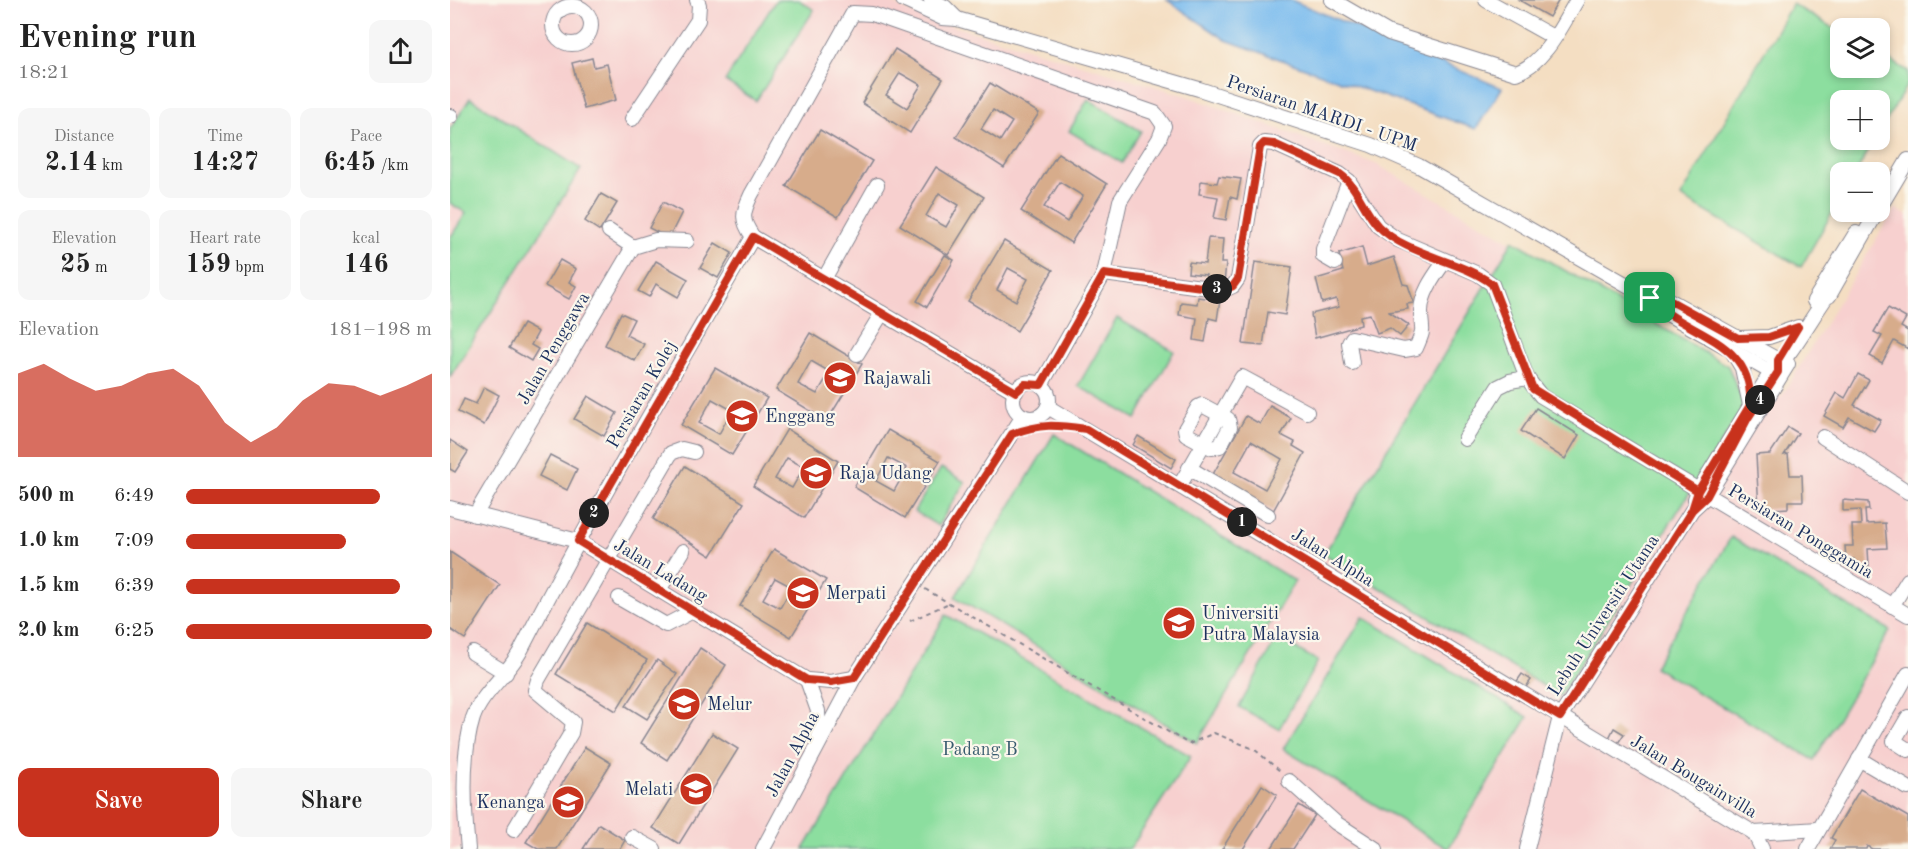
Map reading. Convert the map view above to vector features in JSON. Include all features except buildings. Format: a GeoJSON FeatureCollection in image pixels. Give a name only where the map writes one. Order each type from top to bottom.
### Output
{"type":"FeatureCollection","features":[{"type":"Feature","properties":{"kind":"street"},"geometry":{"type":"LineString","coordinates":[[632,119],[698,20],[697,0]]}},
{"type":"Feature","properties":{"kind":"street","name":"Persiaran MARDI - UPM"},"geometry":{"type":"LineString","coordinates":[[903,0],[942,18],[957,19],[1199,89],[1371,145],[1419,166],[1650,298],[1662,311],[1776,366]]}},
{"type":"Feature","properties":{"kind":"street","name":"Persiaran MARDI - UPM"},"geometry":{"type":"LineString","coordinates":[[931,0],[945,8],[957,19]]}},
{"type":"Feature","properties":{"kind":"street"},"geometry":{"type":"LineString","coordinates":[[1332,0],[1389,33],[1505,72],[1516,73],[1529,69],[1553,38],[1577,0]]}},
{"type":"Feature","properties":{"kind":"street"},"geometry":{"type":"LineString","coordinates":[[1486,0],[1553,38]]}},
{"type":"Feature","properties":{"kind":"street"},"geometry":{"type":"LineString","coordinates":[[1016,392],[753,237],[742,218],[751,195],[846,21],[853,13],[860,11],[1155,113],[1161,119],[1164,126],[1160,138],[1120,201],[1104,274],[1041,385]]}},
{"type":"Feature","properties":{"kind":"street"},"geometry":{"type":"LineString","coordinates":[[1104,274],[1224,290],[1233,286],[1238,279],[1260,147],[1264,143],[1284,148],[1340,174],[1349,181],[1378,226],[1398,240],[1478,274],[1492,284],[1527,378],[1510,381],[1498,387],[1465,439]]}},
{"type":"Feature","properties":{"kind":"street"},"geometry":{"type":"LineString","coordinates":[[1890,188],[1908,160]]}},
{"type":"Feature","properties":{"kind":"street"},"geometry":{"type":"LineString","coordinates":[[1335,263],[1323,256],[1323,249],[1349,181]]}},
{"type":"Feature","properties":{"kind":"street"},"geometry":{"type":"LineString","coordinates":[[824,279],[877,184]]}},
{"type":"Feature","properties":{"kind":"street"},"geometry":{"type":"LineString","coordinates":[[1890,189],[1892,185]]}},
{"type":"Feature","properties":{"kind":"street","name":"Lebuh Universiti Utama"},"geometry":{"type":"LineString","coordinates":[[1702,494],[1750,405],[1776,366],[1845,248],[1864,222]]}},
{"type":"Feature","properties":{"kind":"street","name":"Lebuh Universiti Utama"},"geometry":{"type":"LineString","coordinates":[[1527,849],[1560,717],[1739,440],[1871,222]]}},
{"type":"Feature","properties":{"kind":"street"},"geometry":{"type":"LineString","coordinates":[[609,231],[633,247],[656,240],[687,241]]}},
{"type":"Feature","properties":{"kind":"street","name":"Persiaran Kolej"},"geometry":{"type":"LineString","coordinates":[[468,849],[457,801],[473,719],[480,704],[519,654],[578,541],[753,237]]}},
{"type":"Feature","properties":{"kind":"street","name":"Jalan Penggawa"},"geometry":{"type":"LineString","coordinates":[[476,515],[633,247]]}},
{"type":"Feature","properties":{"kind":"street"},"geometry":{"type":"LineString","coordinates":[[1352,363],[1349,343],[1352,338],[1404,350],[1416,348],[1425,328],[1421,310],[1430,282],[1445,261]]}},
{"type":"Feature","properties":{"kind":"street"},"geometry":{"type":"LineString","coordinates":[[1739,440],[1776,366],[1833,288]]}},
{"type":"Feature","properties":{"kind":"street"},"geometry":{"type":"LineString","coordinates":[[857,354],[882,313]]}},
{"type":"Feature","properties":{"kind":"street"},"geometry":{"type":"LineString","coordinates":[[1750,405],[1734,344],[1769,337],[1798,327]]}},
{"type":"Feature","properties":{"kind":"street"},"geometry":{"type":"LineString","coordinates":[[1180,485],[1242,377],[1307,412]]}},
{"type":"Feature","properties":{"kind":"street","name":"Persiaran Ponggamia"},"geometry":{"type":"LineString","coordinates":[[1527,378],[1541,396],[1908,615]]}},
{"type":"Feature","properties":{"kind":"street"},"geometry":{"type":"LineString","coordinates":[[1025,384],[1041,385],[1049,395],[1048,407],[1035,418],[1023,416],[1014,403],[1016,392],[1025,384]]}},
{"type":"Feature","properties":{"kind":"street"},"geometry":{"type":"LineString","coordinates":[[1203,443],[1186,434],[1185,429],[1198,406],[1202,405],[1220,414]]}},
{"type":"Feature","properties":{"kind":"street","name":"Jalan Alpha"},"geometry":{"type":"LineString","coordinates":[[1048,407],[1560,717]]}},
{"type":"Feature","properties":{"kind":"street","name":"Jalan Alpha"},"geometry":{"type":"LineString","coordinates":[[763,849],[818,741],[854,678],[1023,416]]}},
{"type":"Feature","properties":{"kind":"street"},"geometry":{"type":"LineString","coordinates":[[1823,437],[1908,492]]}},
{"type":"Feature","properties":{"kind":"street"},"geometry":{"type":"LineString","coordinates":[[514,830],[571,733],[573,722],[535,690],[538,680],[671,453],[682,449],[694,452]]}},
{"type":"Feature","properties":{"kind":"street"},"geometry":{"type":"LineString","coordinates":[[1189,468],[1268,515]]}},
{"type":"Feature","properties":{"kind":"street","name":"Jalan Ladang"},"geometry":{"type":"LineString","coordinates":[[450,508],[578,541],[807,680],[831,682],[854,678]]}},
{"type":"Feature","properties":{"kind":"street"},"geometry":{"type":"LineString","coordinates":[[659,590],[683,551]]}},
{"type":"Feature","properties":{"kind":"street"},"geometry":{"type":"LineString","coordinates":[[1892,606],[1908,580]]}},
{"type":"Feature","properties":{"kind":"street"},"geometry":{"type":"LineString","coordinates":[[619,598],[666,625],[693,611]]}},
{"type":"Feature","properties":{"kind":"street"},"geometry":{"type":"LineString","coordinates":[[473,653],[506,673]]}},
{"type":"Feature","properties":{"kind":"street"},"geometry":{"type":"LineString","coordinates":[[1808,849],[1908,674]]}},
{"type":"Feature","properties":{"kind":"street"},"geometry":{"type":"LineString","coordinates":[[807,680],[818,711],[818,741]]}},
{"type":"Feature","properties":{"kind":"street","name":"Jalan Bougainvilla"},"geometry":{"type":"LineString","coordinates":[[1560,717],[1754,833],[1819,829]]}},
{"type":"Feature","properties":{"kind":"street"},"geometry":{"type":"LineString","coordinates":[[1908,717],[1894,741],[1908,750]]}},
{"type":"Feature","properties":{"kind":"street"},"geometry":{"type":"LineString","coordinates":[[1859,759],[1908,788]]}},
{"type":"Feature","properties":{"kind":"street"},"geometry":{"type":"LineString","coordinates":[[1289,781],[1336,823],[1376,849]]}},
{"type":"Feature","properties":{"kind":"street"},"geometry":{"type":"LineString","coordinates":[[1754,833],[1761,849]]}},
{"type":"Feature","properties":{"kind":"street"},"geometry":{"type":"LineString","coordinates":[[632,837],[654,849]]}},
{"type":"Feature","properties":{"kind":"path"},"geometry":{"type":"LineString","coordinates":[[1012,434],[1034,426],[1053,424]]}},
{"type":"Feature","properties":{"kind":"path"},"geometry":{"type":"LineString","coordinates":[[914,584],[1189,744],[1214,733],[1239,742],[1254,749],[1289,781]]}},
{"type":"Feature","properties":{"kind":"path"},"geometry":{"type":"LineString","coordinates":[[910,621],[949,603]]}},
{"type":"Feature","properties":{"kind":"shaded area","name":"Universiti Putra Malaysia"},"geometry":{"type":"Polygon","coordinates":[[[450,0],[885,0],[919,16],[1184,95],[1376,164],[1781,397],[1887,222],[1890,222],[1890,216],[1895,208],[1908,216],[1908,849],[450,849],[450,0]]]}},
{"type":"Feature","properties":{"kind":"green space"},"geometry":{"type":"Polygon","coordinates":[[[776,0],[799,0],[814,10],[756,101],[725,81],[776,0]]]}},
{"type":"Feature","properties":{"kind":"green space"},"geometry":{"type":"Polygon","coordinates":[[[1792,4],[1830,26],[1830,78],[1890,78],[1890,60],[1908,71],[1908,83],[1890,114],[1890,90],[1830,90],[1830,150],[1869,150],[1862,162],[1830,162],[1830,216],[1801,267],[1681,197],[1792,4]]]}},
{"type":"Feature","properties":{"kind":"green space"},"geometry":{"type":"Polygon","coordinates":[[[470,98],[581,169],[450,377],[450,238],[466,213],[450,203],[450,129],[470,98]]]}},
{"type":"Feature","properties":{"kind":"green space"},"geometry":{"type":"Polygon","coordinates":[[[1088,99],[1141,131],[1122,163],[1069,131],[1088,99]]]}},
{"type":"Feature","properties":{"kind":"green space"},"geometry":{"type":"Polygon","coordinates":[[[1513,240],[1728,366],[1745,406],[1560,696],[1324,554],[1513,240]]]}},
{"type":"Feature","properties":{"kind":"green space"},"geometry":{"type":"Polygon","coordinates":[[[1117,318],[1174,351],[1136,419],[1078,386],[1117,318]]]}},
{"type":"Feature","properties":{"kind":"green space"},"geometry":{"type":"Polygon","coordinates":[[[1054,434],[1295,581],[1197,743],[955,597],[1054,434]]]}},
{"type":"Feature","properties":{"kind":"green space"},"geometry":{"type":"Polygon","coordinates":[[[941,468],[965,482],[938,526],[914,511],[941,468]]]}},
{"type":"Feature","properties":{"kind":"green space"},"geometry":{"type":"Polygon","coordinates":[[[1731,537],[1890,630],[1814,760],[1654,667],[1731,537]]]}},
{"type":"Feature","properties":{"kind":"green space","name":"Padang B"},"geometry":{"type":"Polygon","coordinates":[[[946,615],[1191,756],[1130,849],[804,849],[946,615]]]}},
{"type":"Feature","properties":{"kind":"green space"},"geometry":{"type":"Polygon","coordinates":[[[1363,617],[1528,717],[1448,849],[1283,749],[1363,617]]]}},
{"type":"Feature","properties":{"kind":"green space"},"geometry":{"type":"Polygon","coordinates":[[[1277,638],[1318,661],[1279,729],[1239,707],[1277,638]]]}},
{"type":"Feature","properties":{"kind":"water"},"geometry":{"type":"Polygon","coordinates":[[[1167,0],[1291,0],[1502,88],[1476,129],[1226,40],[1167,0]]]}},
{"type":"Feature","properties":{"kind":"place","name":"Rajawali"},"geometry":{"type":"Point","coordinates":[840,378]}},
{"type":"Feature","properties":{"kind":"place","name":"Enggang"},"geometry":{"type":"Point","coordinates":[742,416]}},
{"type":"Feature","properties":{"kind":"place","name":"Raja Udang"},"geometry":{"type":"Point","coordinates":[816,473]}},
{"type":"Feature","properties":{"kind":"place","name":"Merpati"},"geometry":{"type":"Point","coordinates":[803,593]}},
{"type":"Feature","properties":{"kind":"place","name":"Universiti Putra Malaysia"},"geometry":{"type":"Point","coordinates":[1179,623]}},
{"type":"Feature","properties":{"kind":"place","name":"Melur"},"geometry":{"type":"Point","coordinates":[684,704]}},
{"type":"Feature","properties":{"kind":"place","name":"Melati"},"geometry":{"type":"Point","coordinates":[696,789]}},
{"type":"Feature","properties":{"kind":"place","name":"Kenanga"},"geometry":{"type":"Point","coordinates":[568,802]}},
{"type":"Feature","properties":{"kind":"route"},"geometry":{"type":"LineString","coordinates":[[1650,298],[1662,311],[1731,350],[1742,368],[1750,405],[1698,491],[1692,510],[1560,717],[1086,429],[1053,424],[1034,426],[1012,434],[854,678],[843,681],[807,680],[578,541],[753,237],[1016,392],[1020,387],[1031,382],[1041,385],[1104,274],[1224,290],[1233,286],[1238,279],[1260,147],[1264,143],[1274,144],[1340,174],[1349,181],[1378,226],[1398,240],[1478,274],[1492,284],[1533,389],[1698,491],[1692,510],[1707,496],[1739,440],[1748,418],[1778,372],[1778,360],[1798,327],[1769,337],[1738,338],[1669,300],[1650,298]]}}]}
